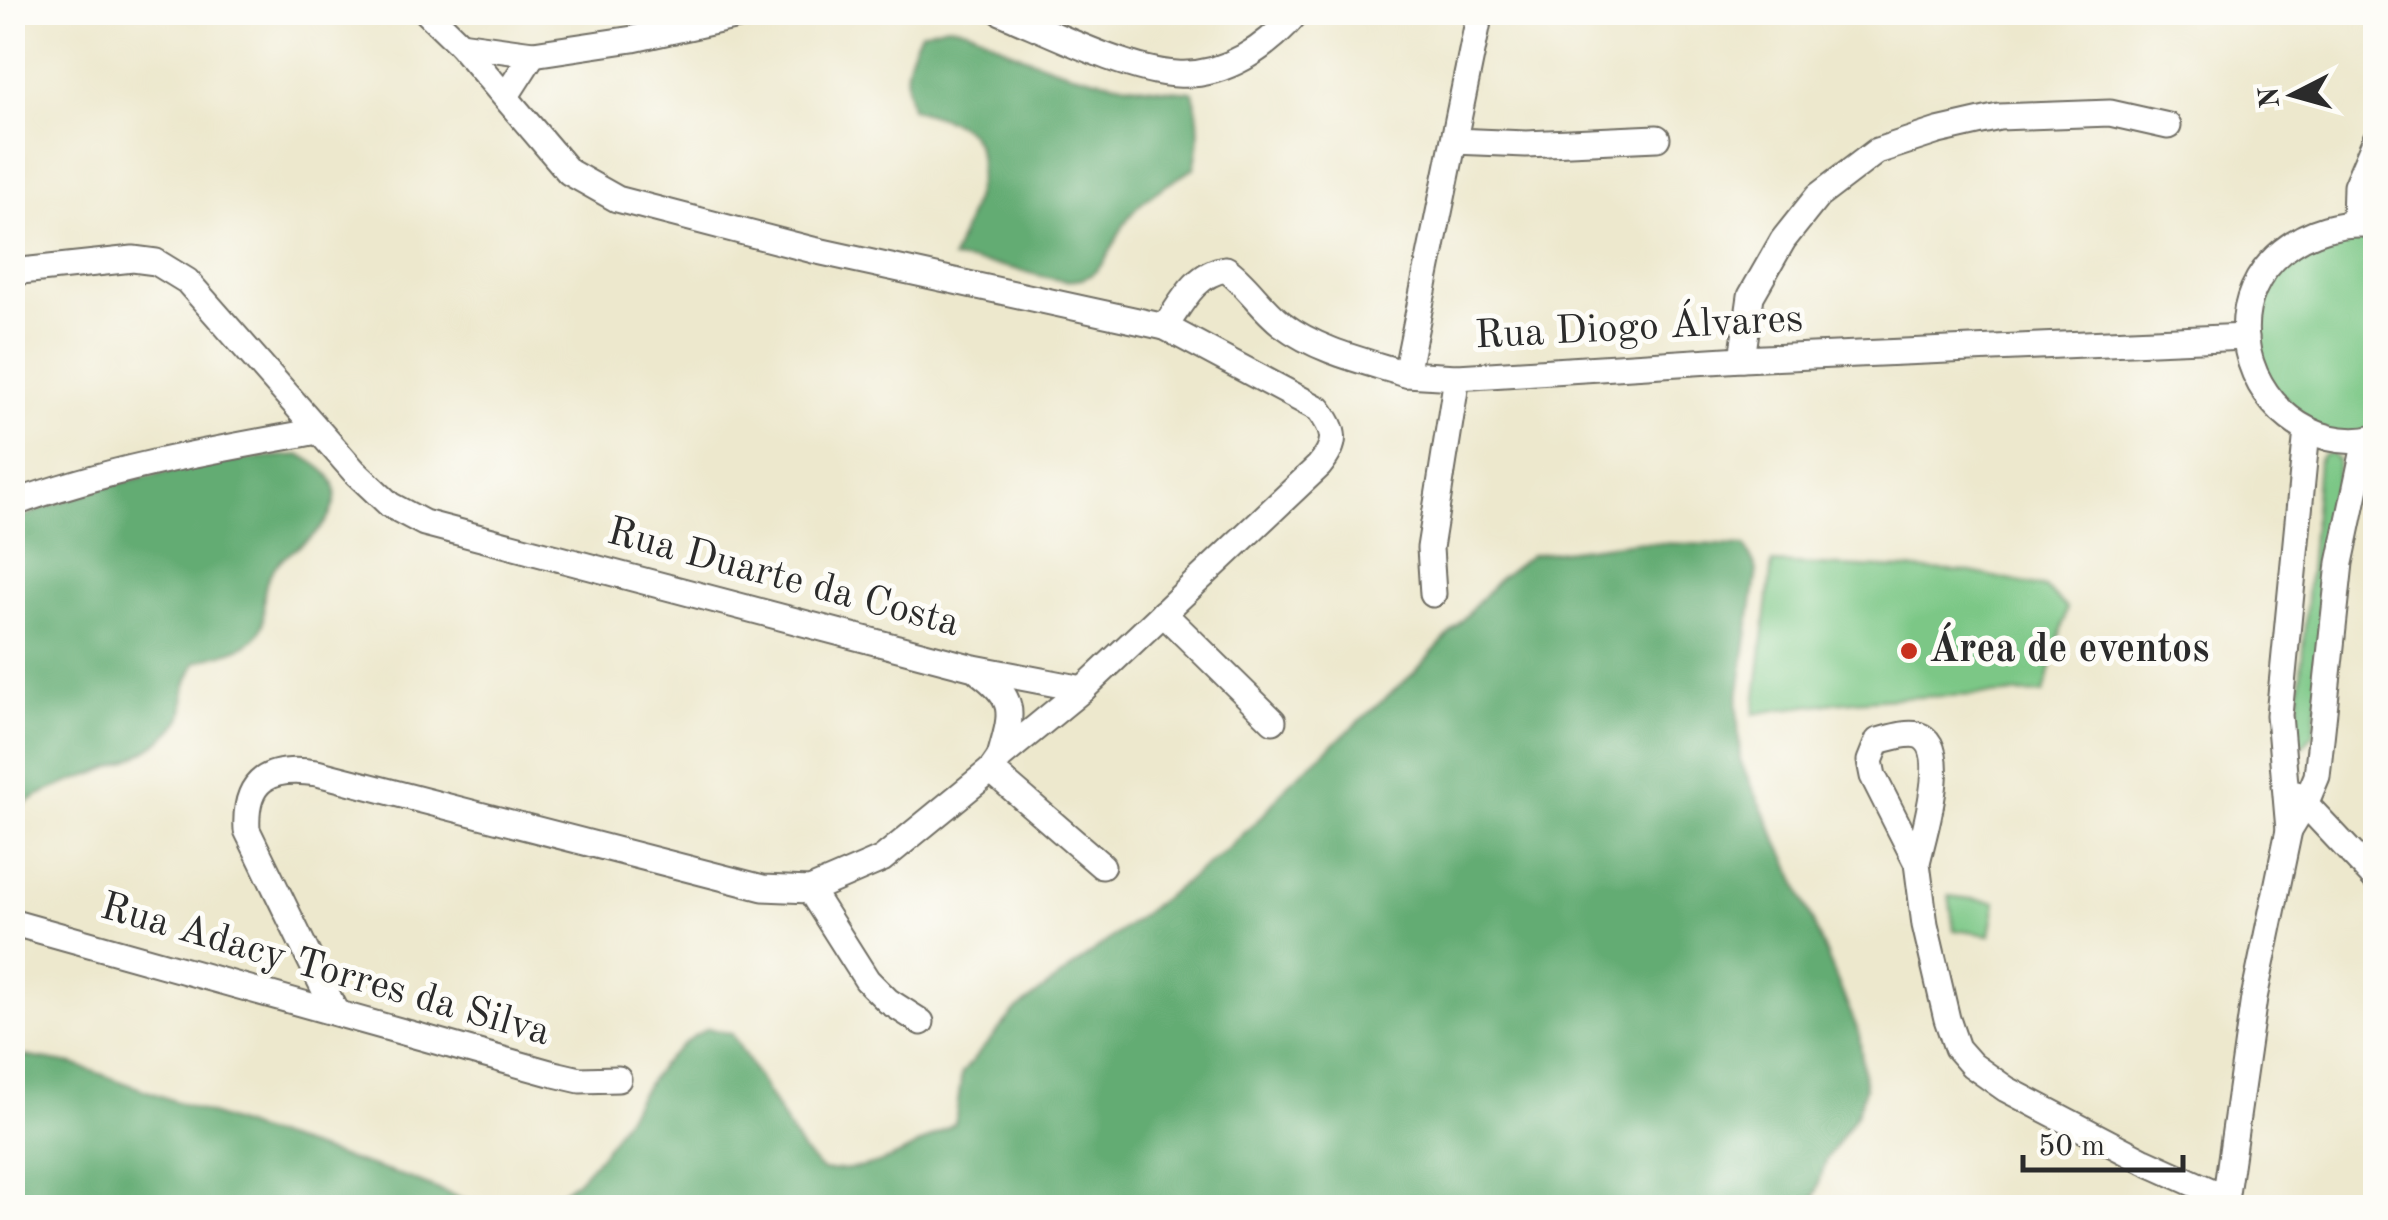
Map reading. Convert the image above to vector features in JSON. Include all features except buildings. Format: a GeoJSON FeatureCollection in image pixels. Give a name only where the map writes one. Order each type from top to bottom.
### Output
{"type":"FeatureCollection","features":[{"type":"Feature","properties":{"kind":"street"},"geometry":{"type":"LineString","coordinates":[[335,1011],[247,830],[246,806],[254,788],[269,775],[291,769],[762,888],[810,890],[882,859],[1083,689],[1319,466],[1331,452],[1333,438],[1331,425],[1319,409],[1165,327],[812,250],[617,199],[569,172],[460,44],[426,12]]}},
{"type":"Feature","properties":{"kind":"street"},"geometry":{"type":"LineString","coordinates":[[460,44],[533,54],[632,40],[756,12]]}},
{"type":"Feature","properties":{"kind":"street"},"geometry":{"type":"LineString","coordinates":[[1001,12],[1134,64],[1178,74],[1216,68],[1246,57],[1275,38],[1297,12]]}},
{"type":"Feature","properties":{"kind":"street","name":"Rua Diogo Álvares"},"geometry":{"type":"LineString","coordinates":[[1480,12],[1406,374],[1457,378],[1742,360],[2246,337]]}},
{"type":"Feature","properties":{"kind":"street"},"geometry":{"type":"LineString","coordinates":[[506,96],[533,54]]}},
{"type":"Feature","properties":{"kind":"street"},"geometry":{"type":"LineString","coordinates":[[1742,360],[1752,296],[1783,240],[1818,196],[1877,151],[1938,130],[1999,117],[2110,113],[2168,126]]}},
{"type":"Feature","properties":{"kind":"street"},"geometry":{"type":"LineString","coordinates":[[1454,141],[1526,144],[1657,138]]}},
{"type":"Feature","properties":{"kind":"street"},"geometry":{"type":"LineString","coordinates":[[2288,830],[2317,776],[2340,563],[2371,439],[2338,440],[2291,420],[2268,398],[2253,370],[2246,337],[2252,296],[2277,255],[2316,230],[2365,224],[2356,186],[2376,139]]}},
{"type":"Feature","properties":{"kind":"street","name":"Rua Duarte da Costa"},"geometry":{"type":"LineString","coordinates":[[12,272],[132,259],[156,262],[187,281],[318,431],[390,505],[424,523],[974,668],[1083,689]]}},
{"type":"Feature","properties":{"kind":"street"},"geometry":{"type":"LineString","coordinates":[[1165,327],[1202,276],[1226,270],[1238,278],[1255,301],[1304,339],[1406,374]]}},
{"type":"Feature","properties":{"kind":"street"},"geometry":{"type":"LineString","coordinates":[[1433,594],[1430,548],[1457,378]]}},
{"type":"Feature","properties":{"kind":"street"},"geometry":{"type":"LineString","coordinates":[[1916,863],[1946,1019],[1957,1048],[1972,1065],[2006,1089],[2224,1202],[2254,998],[2288,830],[2279,716],[2307,430]]}},
{"type":"Feature","properties":{"kind":"street"},"geometry":{"type":"LineString","coordinates":[[12,504],[75,481],[154,461],[318,431]]}},
{"type":"Feature","properties":{"kind":"street"},"geometry":{"type":"LineString","coordinates":[[1163,613],[1273,721]]}},
{"type":"Feature","properties":{"kind":"street"},"geometry":{"type":"LineString","coordinates":[[974,668],[1001,688],[1008,700],[1011,718],[996,763]]}},
{"type":"Feature","properties":{"kind":"street"},"geometry":{"type":"LineString","coordinates":[[996,763],[1102,866]]}},
{"type":"Feature","properties":{"kind":"street"},"geometry":{"type":"LineString","coordinates":[[2284,784],[2306,802],[2376,879]]}},
{"type":"Feature","properties":{"kind":"street"},"geometry":{"type":"LineString","coordinates":[[810,890],[867,980],[888,1001],[921,1022]]}},
{"type":"Feature","properties":{"kind":"street","name":"Rua Adacy Torres da Silva"},"geometry":{"type":"LineString","coordinates":[[14,924],[580,1080],[618,1079]]}},
{"type":"Feature","properties":{"kind":"green space"},"geometry":{"type":"Polygon","coordinates":[[[947,25],[973,31],[1011,51],[1078,74],[1147,88],[1193,92],[1199,130],[1194,168],[1139,206],[1091,275],[1064,280],[952,259],[976,191],[979,155],[974,139],[963,127],[911,108],[906,77],[921,32],[947,25]]]}},
{"type":"Feature","properties":{"kind":"green space"},"geometry":{"type":"Polygon","coordinates":[[[2375,223],[2375,438],[2327,438],[2253,369],[2247,343],[2272,261],[2375,223]]]}},
{"type":"Feature","properties":{"kind":"green space"},"geometry":{"type":"Polygon","coordinates":[[[2331,453],[2338,460],[2337,491],[2314,734],[2303,746],[2296,733],[2318,462],[2322,455],[2331,453]]]}},
{"type":"Feature","properties":{"kind":"green space"},"geometry":{"type":"Polygon","coordinates":[[[301,455],[331,478],[335,500],[323,526],[270,574],[263,620],[255,638],[237,649],[196,662],[186,687],[182,717],[164,738],[123,763],[54,788],[13,812],[13,521],[83,494],[154,474],[226,461],[301,455]]]}},
{"type":"Feature","properties":{"kind":"green space"},"geometry":{"type":"Polygon","coordinates":[[[1635,542],[1745,546],[1757,570],[1737,705],[1740,761],[1788,862],[1859,1033],[1865,1088],[1856,1115],[1826,1160],[1812,1207],[530,1207],[561,1192],[586,1172],[659,1069],[681,1046],[708,1028],[732,1034],[803,1152],[822,1170],[876,1164],[955,1123],[962,1073],[1014,1012],[1227,850],[1288,784],[1414,673],[1500,578],[1531,555],[1635,542]]]}},
{"type":"Feature","properties":{"kind":"green space","name":"Área de eventos"},"geometry":{"type":"Polygon","coordinates":[[[1772,563],[1971,572],[2045,588],[2067,608],[2044,693],[1862,700],[1754,714],[1772,563]]]}},
{"type":"Feature","properties":{"kind":"green space"},"geometry":{"type":"Polygon","coordinates":[[[1949,896],[1996,902],[1990,935],[1954,930],[1949,896]]]}},
{"type":"Feature","properties":{"kind":"green space"},"geometry":{"type":"Polygon","coordinates":[[[12,1054],[73,1064],[254,1130],[409,1178],[482,1207],[13,1207],[12,1054]]]}},
{"type":"Feature","properties":{"kind":"place","name":"Área de eventos"},"geometry":{"type":"Point","coordinates":[1909,651]}}]}
